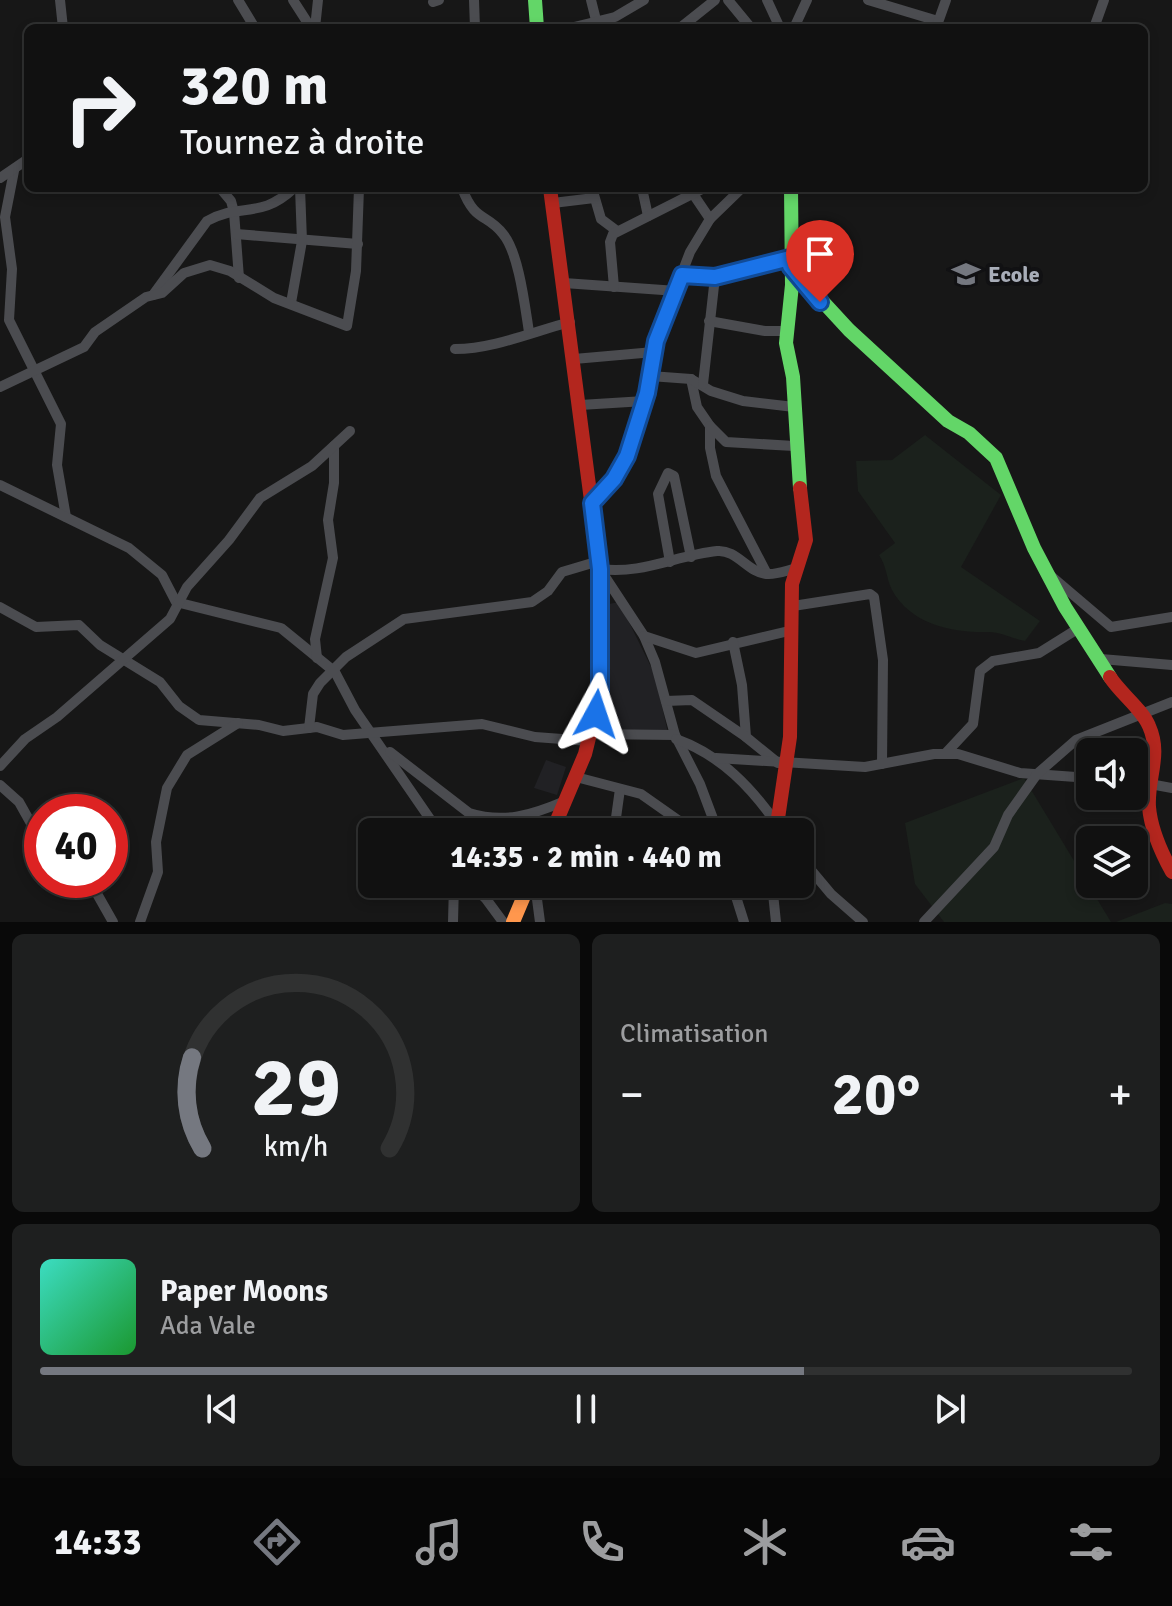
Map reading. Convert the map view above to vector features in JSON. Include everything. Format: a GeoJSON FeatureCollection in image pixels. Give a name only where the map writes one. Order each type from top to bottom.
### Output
{"type":"FeatureCollection","features":[{"type":"Feature","properties":{"kind":"street"},"geometry":{"type":"LineString","coordinates":[[60,0],[63,24]]}},
{"type":"Feature","properties":{"kind":"street"},"geometry":{"type":"LineString","coordinates":[[238,0],[253,24]]}},
{"type":"Feature","properties":{"kind":"street"},"geometry":{"type":"LineString","coordinates":[[293,0],[310,24]]}},
{"type":"Feature","properties":{"kind":"street"},"geometry":{"type":"LineString","coordinates":[[314,24],[318,0]]}},
{"type":"Feature","properties":{"kind":"street"},"geometry":{"type":"LineString","coordinates":[[474,0],[475,24]]}},
{"type":"Feature","properties":{"kind":"street"},"geometry":{"type":"LineString","coordinates":[[535,0],[537,24]]}},
{"type":"Feature","properties":{"kind":"street"},"geometry":{"type":"LineString","coordinates":[[591,0],[597,24]]}},
{"type":"Feature","properties":{"kind":"street"},"geometry":{"type":"LineString","coordinates":[[601,24],[644,0]]}},
{"type":"Feature","properties":{"kind":"street"},"geometry":{"type":"LineString","coordinates":[[685,24],[715,0]]}},
{"type":"Feature","properties":{"kind":"street"},"geometry":{"type":"LineString","coordinates":[[728,0],[748,24]]}},
{"type":"Feature","properties":{"kind":"street"},"geometry":{"type":"LineString","coordinates":[[767,0],[778,24]]}},
{"type":"Feature","properties":{"kind":"street"},"geometry":{"type":"LineString","coordinates":[[796,24],[807,0]]}},
{"type":"Feature","properties":{"kind":"street"},"geometry":{"type":"LineString","coordinates":[[868,0],[937,24],[946,0]]}},
{"type":"Feature","properties":{"kind":"street"},"geometry":{"type":"LineString","coordinates":[[1095,24],[1104,0]]}},
{"type":"Feature","properties":{"kind":"street"},"geometry":{"type":"LineString","coordinates":[[0,178],[24,162]]}},
{"type":"Feature","properties":{"kind":"street"},"geometry":{"type":"LineString","coordinates":[[14,171],[5,217],[12,269],[9,320],[61,424],[57,465],[66,517]]}},
{"type":"Feature","properties":{"kind":"street"},"geometry":{"type":"LineString","coordinates":[[223,192],[231,201],[234,212],[239,278]]}},
{"type":"Feature","properties":{"kind":"street"},"geometry":{"type":"LineString","coordinates":[[153,295],[201,227],[217,215],[274,205],[292,192]]}},
{"type":"Feature","properties":{"kind":"street"},"geometry":{"type":"LineString","coordinates":[[291,303],[302,241],[297,192]]}},
{"type":"Feature","properties":{"kind":"street"},"geometry":{"type":"LineString","coordinates":[[0,387],[36,373],[84,347],[109,321],[153,295],[162,293],[184,273],[198,267],[222,267],[291,303],[347,326],[358,244],[359,192]]}},
{"type":"Feature","properties":{"kind":"street"},"geometry":{"type":"LineString","coordinates":[[464,192],[479,218],[505,236],[518,277],[529,332]]}},
{"type":"Feature","properties":{"kind":"street"},"geometry":{"type":"LineString","coordinates":[[643,192],[648,216]]}},
{"type":"Feature","properties":{"kind":"street"},"geometry":{"type":"LineString","coordinates":[[614,287],[611,237],[689,192]]}},
{"type":"Feature","properties":{"kind":"street"},"geometry":{"type":"LineString","coordinates":[[692,192],[710,219]]}},
{"type":"Feature","properties":{"kind":"street"},"geometry":{"type":"LineString","coordinates":[[592,503],[622,468],[645,401],[654,352],[690,252],[710,219],[732,192]]}},
{"type":"Feature","properties":{"kind":"street"},"geometry":{"type":"LineString","coordinates":[[780,818],[782,763],[790,737],[792,584],[806,540],[794,446],[787,331],[791,192]]}},
{"type":"Feature","properties":{"kind":"street"},"geometry":{"type":"LineString","coordinates":[[558,818],[590,738],[600,693],[600,565],[552,195],[593,193],[601,219],[617,231]]}},
{"type":"Feature","properties":{"kind":"street"},"geometry":{"type":"LineString","coordinates":[[236,234],[358,244]]}},
{"type":"Feature","properties":{"kind":"street"},"geometry":{"type":"LineString","coordinates":[[682,275],[715,277],[790,262]]}},
{"type":"Feature","properties":{"kind":"street"},"geometry":{"type":"LineString","coordinates":[[790,262],[849,330],[948,421],[969,433],[996,458],[1034,548],[1079,628],[1101,659],[1114,685],[1154,736],[1156,777],[1151,785],[1149,805],[1159,849],[1172,872]]}},
{"type":"Feature","properties":{"kind":"street"},"geometry":{"type":"LineString","coordinates":[[703,384],[715,277]]}},
{"type":"Feature","properties":{"kind":"street"},"geometry":{"type":"LineString","coordinates":[[564,283],[677,291]]}},
{"type":"Feature","properties":{"kind":"street"},"geometry":{"type":"LineString","coordinates":[[709,321],[765,331],[787,331]]}},
{"type":"Feature","properties":{"kind":"street"},"geometry":{"type":"LineString","coordinates":[[455,349],[485,349],[529,332],[570,322]]}},
{"type":"Feature","properties":{"kind":"street"},"geometry":{"type":"LineString","coordinates":[[574,359],[654,352]]}},
{"type":"Feature","properties":{"kind":"street"},"geometry":{"type":"LineString","coordinates":[[650,376],[691,379],[711,391],[743,401],[794,407]]}},
{"type":"Feature","properties":{"kind":"street"},"geometry":{"type":"LineString","coordinates":[[691,379],[697,407],[726,442],[794,446]]}},
{"type":"Feature","properties":{"kind":"street"},"geometry":{"type":"LineString","coordinates":[[580,405],[645,401]]}},
{"type":"Feature","properties":{"kind":"street"},"geometry":{"type":"LineString","coordinates":[[710,426],[710,448],[716,476],[767,574]]}},
{"type":"Feature","properties":{"kind":"street"},"geometry":{"type":"LineString","coordinates":[[0,766],[25,739],[124,661],[170,619],[176,602],[260,498],[312,466],[350,431]]}},
{"type":"Feature","properties":{"kind":"street"},"geometry":{"type":"LineString","coordinates":[[317,658],[315,639],[333,558],[328,520],[334,483],[334,446]]}},
{"type":"Feature","properties":{"kind":"street"},"geometry":{"type":"LineString","coordinates":[[670,562],[658,494],[668,473],[674,476],[691,557]]}},
{"type":"Feature","properties":{"kind":"street"},"geometry":{"type":"LineString","coordinates":[[0,485],[129,548],[162,575],[176,602],[281,628],[333,670],[371,734],[429,818]]}},
{"type":"Feature","properties":{"kind":"street"},"geometry":{"type":"LineString","coordinates":[[309,728],[313,694],[333,670],[404,619],[532,602],[548,591],[562,572],[600,565],[620,572],[724,551],[767,574],[798,568]]}},
{"type":"Feature","properties":{"kind":"street"},"geometry":{"type":"LineString","coordinates":[[600,565],[644,636],[675,737],[700,784],[713,818]]}},
{"type":"Feature","properties":{"kind":"street"},"geometry":{"type":"LineString","coordinates":[[1050,575],[1111,627],[1142,625],[1172,617]]}},
{"type":"Feature","properties":{"kind":"street"},"geometry":{"type":"LineString","coordinates":[[793,606],[870,594],[874,597],[883,660],[882,764]]}},
{"type":"Feature","properties":{"kind":"street"},"geometry":{"type":"LineString","coordinates":[[0,607],[36,627],[79,625],[124,661],[160,682],[193,718],[283,731],[309,728],[343,735],[482,724],[535,737],[675,737],[716,758],[748,788],[770,818]]}},
{"type":"Feature","properties":{"kind":"street"},"geometry":{"type":"LineString","coordinates":[[945,754],[973,724],[980,671],[993,661],[1039,653],[1079,628]]}},
{"type":"Feature","properties":{"kind":"street"},"geometry":{"type":"LineString","coordinates":[[644,636],[685,652],[793,630]]}},
{"type":"Feature","properties":{"kind":"street"},"geometry":{"type":"LineString","coordinates":[[733,642],[742,685],[746,737]]}},
{"type":"Feature","properties":{"kind":"street"},"geometry":{"type":"LineString","coordinates":[[1101,659],[1172,665]]}},
{"type":"Feature","properties":{"kind":"street"},"geometry":{"type":"LineString","coordinates":[[666,701],[692,700],[782,763]]}},
{"type":"Feature","properties":{"kind":"street"},"geometry":{"type":"LineString","coordinates":[[924,922],[994,847],[1019,796],[1037,774],[1076,740],[1172,702]]}},
{"type":"Feature","properties":{"kind":"street"},"geometry":{"type":"LineString","coordinates":[[140,922],[158,872],[156,842],[167,788],[187,755],[238,723]]}},
{"type":"Feature","properties":{"kind":"street"},"geometry":{"type":"LineString","coordinates":[[371,734],[407,768],[469,813],[505,820],[537,813],[565,801]]}},
{"type":"Feature","properties":{"kind":"street"},"geometry":{"type":"LineString","coordinates":[[716,758],[865,767],[945,754],[1037,774],[1076,777]]}},
{"type":"Feature","properties":{"kind":"street"},"geometry":{"type":"LineString","coordinates":[[576,777],[657,802],[677,818]]}},
{"type":"Feature","properties":{"kind":"street"},"geometry":{"type":"LineString","coordinates":[[1148,784],[1172,788]]}},
{"type":"Feature","properties":{"kind":"street"},"geometry":{"type":"LineString","coordinates":[[0,785],[24,811]]}},
{"type":"Feature","properties":{"kind":"street"},"geometry":{"type":"LineString","coordinates":[[616,818],[620,789]]}},
{"type":"Feature","properties":{"kind":"street"},"geometry":{"type":"LineString","coordinates":[[814,874],[831,894],[863,922]]}},
{"type":"Feature","properties":{"kind":"street"},"geometry":{"type":"LineString","coordinates":[[99,898],[113,922]]}},
{"type":"Feature","properties":{"kind":"street"},"geometry":{"type":"LineString","coordinates":[[453,922],[454,898]]}},
{"type":"Feature","properties":{"kind":"street"},"geometry":{"type":"LineString","coordinates":[[485,898],[503,922]]}},
{"type":"Feature","properties":{"kind":"street"},"geometry":{"type":"LineString","coordinates":[[513,922],[525,898]]}},
{"type":"Feature","properties":{"kind":"street"},"geometry":{"type":"LineString","coordinates":[[535,898],[540,922]]}},
{"type":"Feature","properties":{"kind":"street"},"geometry":{"type":"LineString","coordinates":[[736,898],[744,922]]}},
{"type":"Feature","properties":{"kind":"street"},"geometry":{"type":"LineString","coordinates":[[773,898],[776,922]]}},
{"type":"Feature","properties":{"kind":"shaded area"},"geometry":{"type":"Polygon","coordinates":[[[925,435],[1001,495],[961,567],[1040,621],[1025,641],[993,632],[962,631],[934,624],[910,611],[892,590],[879,555],[895,543],[858,491],[856,461],[892,460],[925,435]]]}},
{"type":"Feature","properties":{"kind":"shaded area"},"geometry":{"type":"Polygon","coordinates":[[[619,602],[655,675],[668,733],[600,734],[609,604],[619,602]]]}},
{"type":"Feature","properties":{"kind":"shaded area"},"geometry":{"type":"Polygon","coordinates":[[[546,760],[566,767],[557,795],[534,788],[546,760]]]}},
{"type":"Feature","properties":{"kind":"shaded area"},"geometry":{"type":"Polygon","coordinates":[[[1024,778],[1076,864],[1076,898],[1096,898],[1111,922],[944,922],[915,884],[905,823],[1024,778]]]}},
{"type":"Feature","properties":{"kind":"shaded area"},"geometry":{"type":"Polygon","coordinates":[[[1165,903],[1172,904],[1172,922],[1116,922],[1165,903]]]}},
{"type":"Feature","properties":{"kind":"traffic: fast"},"geometry":{"type":"LineString","coordinates":[[535,0],[537,24]]}},
{"type":"Feature","properties":{"kind":"traffic: fast"},"geometry":{"type":"LineString","coordinates":[[791,192],[792,285],[786,343],[793,377],[800,488]]}},
{"type":"Feature","properties":{"kind":"traffic: fast"},"geometry":{"type":"LineString","coordinates":[[790,266],[849,330],[948,421],[969,433],[996,458],[1034,548],[1065,607],[1110,677]]}},
{"type":"Feature","properties":{"kind":"traffic: slow"},"geometry":{"type":"LineString","coordinates":[[513,922],[523,898]]}},
{"type":"Feature","properties":{"kind":"traffic: jam"},"geometry":{"type":"LineString","coordinates":[[551,192],[600,569],[600,693],[585,754],[558,818]]}},
{"type":"Feature","properties":{"kind":"traffic: jam"},"geometry":{"type":"LineString","coordinates":[[778,818],[790,737],[792,584],[806,540],[800,488]]}},
{"type":"Feature","properties":{"kind":"traffic: jam"},"geometry":{"type":"LineString","coordinates":[[1110,677],[1141,713],[1153,737],[1150,816],[1157,841],[1172,872]]}},
{"type":"Feature","properties":{"kind":"place","name":"Ecole"},"geometry":{"type":"Point","coordinates":[966,274]}},
{"type":"Feature","properties":{"kind":"route"},"geometry":{"type":"LineString","coordinates":[[596,714],[600,693],[600,569],[592,503],[614,479],[627,456],[647,393],[656,341],[682,275],[715,277],[790,258],[790,266],[820,302]]}}]}
